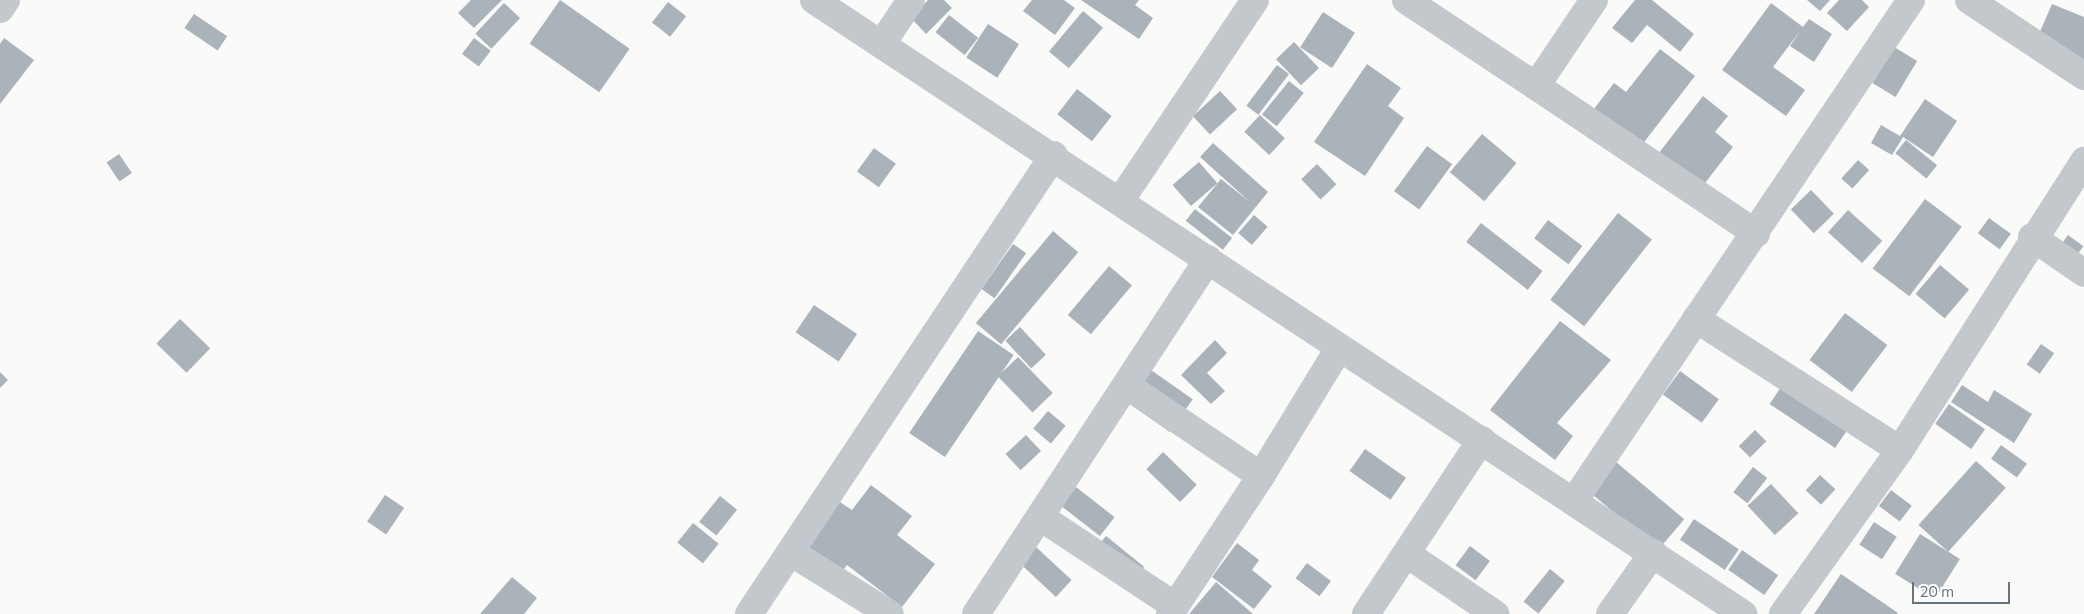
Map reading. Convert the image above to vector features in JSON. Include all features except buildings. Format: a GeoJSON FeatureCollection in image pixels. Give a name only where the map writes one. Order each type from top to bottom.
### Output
{"type":"FeatureCollection","features":[{"type":"Feature","properties":{"kind":"street"},"geometry":{"type":"LineString","coordinates":[[0,10],[6,0]]}},
{"type":"Feature","properties":{"kind":"street"},"geometry":{"type":"LineString","coordinates":[[814,0],[883,42],[1054,155],[1338,348],[1574,500],[1743,614]]}},
{"type":"Feature","properties":{"kind":"street"},"geometry":{"type":"LineString","coordinates":[[883,42],[911,0]]}},
{"type":"Feature","properties":{"kind":"street"},"geometry":{"type":"LineString","coordinates":[[1120,201],[1254,0]]}},
{"type":"Feature","properties":{"kind":"street"},"geometry":{"type":"LineString","coordinates":[[1406,0],[1756,233]]}},
{"type":"Feature","properties":{"kind":"street"},"geometry":{"type":"LineString","coordinates":[[1536,86],[1594,0]]}},
{"type":"Feature","properties":{"kind":"street"},"geometry":{"type":"LineString","coordinates":[[1574,500],[1756,233],[1911,0]]}},
{"type":"Feature","properties":{"kind":"street"},"geometry":{"type":"LineString","coordinates":[[1969,0],[2084,76]]}},
{"type":"Feature","properties":{"kind":"street"},"geometry":{"type":"LineString","coordinates":[[749,614],[792,553],[1054,155]]}},
{"type":"Feature","properties":{"kind":"street"},"geometry":{"type":"LineString","coordinates":[[1783,614],[1900,450],[2032,237],[2084,162]]}},
{"type":"Feature","properties":{"kind":"street"},"geometry":{"type":"LineString","coordinates":[[2032,237],[2084,273]]}},
{"type":"Feature","properties":{"kind":"street"},"geometry":{"type":"LineString","coordinates":[[976,614],[1042,518],[1208,259]]}},
{"type":"Feature","properties":{"kind":"street"},"geometry":{"type":"LineString","coordinates":[[1696,319],[1900,450]]}},
{"type":"Feature","properties":{"kind":"street"},"geometry":{"type":"LineString","coordinates":[[1042,518],[1172,610],[1261,476],[1338,348]]}},
{"type":"Feature","properties":{"kind":"street"},"geometry":{"type":"LineString","coordinates":[[1126,385],[1261,476]]}},
{"type":"Feature","properties":{"kind":"street"},"geometry":{"type":"LineString","coordinates":[[1366,614],[1481,440]]}},
{"type":"Feature","properties":{"kind":"street"},"geometry":{"type":"LineString","coordinates":[[1610,614],[1653,552]]}},
{"type":"Feature","properties":{"kind":"street"},"geometry":{"type":"LineString","coordinates":[[792,553],[890,614]]}},
{"type":"Feature","properties":{"kind":"street"},"geometry":{"type":"LineString","coordinates":[[1407,554],[1495,614]]}}]}
